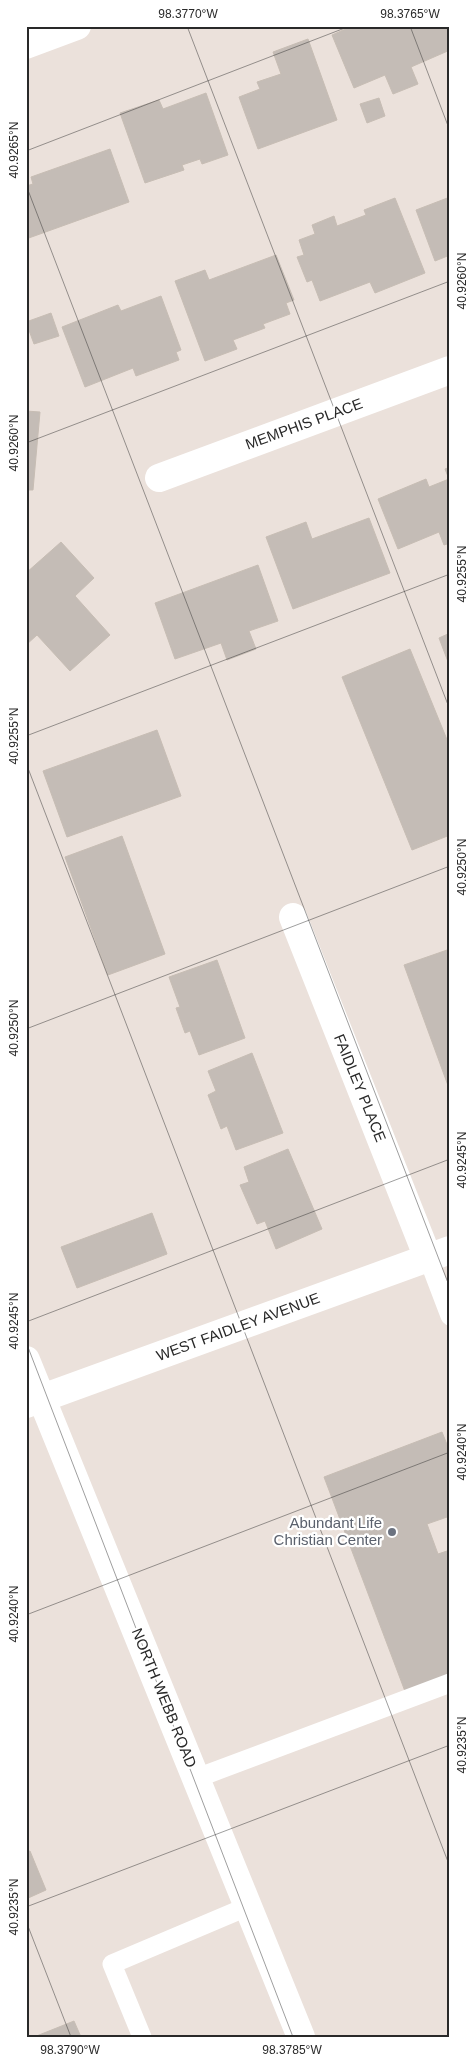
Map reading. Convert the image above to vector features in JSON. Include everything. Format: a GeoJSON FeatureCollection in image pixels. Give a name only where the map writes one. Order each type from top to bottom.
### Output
{"type":"FeatureCollection","features":[{"type":"Feature","properties":{"kind":"street"},"geometry":{"type":"LineString","coordinates":[[26,45],[77,26]]}},
{"type":"Feature","properties":{"kind":"street","name":"MEMPHIS PLACE"},"geometry":{"type":"LineString","coordinates":[[159,478],[450,370]]}},
{"type":"Feature","properties":{"kind":"street","name":"FAIDLEY PLACE"},"geometry":{"type":"LineString","coordinates":[[293,917],[439,1254]]}},
{"type":"Feature","properties":{"kind":"street","name":"WEST FAIDLEY AVENUE"},"geometry":{"type":"LineString","coordinates":[[34,1401],[439,1254]]}},
{"type":"Feature","properties":{"kind":"street","name":"NORTH WEBB ROAD"},"geometry":{"type":"LineString","coordinates":[[26,1360],[34,1401],[197,1778],[301,2037]]}},
{"type":"Feature","properties":{"kind":"lane"},"geometry":{"type":"LineString","coordinates":[[439,1254],[450,1316]]}},
{"type":"Feature","properties":{"kind":"lane"},"geometry":{"type":"LineString","coordinates":[[197,1778],[450,1683]]}},
{"type":"Feature","properties":{"kind":"lane"},"geometry":{"type":"LineString","coordinates":[[142,2037],[112,1964],[249,1906]]}},
{"type":"Feature","properties":{"kind":"building"},"geometry":{"type":"Polygon","coordinates":[[[352,26],[448,26],[450,31],[450,50],[411,67],[418,84],[393,94],[385,75],[354,88],[332,35],[352,26]]]}},
{"type":"Feature","properties":{"kind":"building"},"geometry":{"type":"Polygon","coordinates":[[[308,39],[337,120],[258,149],[239,97],[260,89],[257,82],[281,74],[273,52],[308,39]]]}},
{"type":"Feature","properties":{"kind":"building"},"geometry":{"type":"Polygon","coordinates":[[[206,93],[228,155],[202,164],[200,159],[182,165],[184,170],[145,183],[120,113],[159,100],[163,109],[206,93]]]}},
{"type":"Feature","properties":{"kind":"building"},"geometry":{"type":"Polygon","coordinates":[[[379,98],[385,116],[367,123],[360,104],[379,98]]]}},
{"type":"Feature","properties":{"kind":"building"},"geometry":{"type":"Polygon","coordinates":[[[110,149],[129,202],[26,239],[26,186],[33,184],[31,177],[110,149]]]}},
{"type":"Feature","properties":{"kind":"building"},"geometry":{"type":"Polygon","coordinates":[[[450,197],[450,255],[435,261],[416,210],[450,197]]]}},
{"type":"Feature","properties":{"kind":"building"},"geometry":{"type":"Polygon","coordinates":[[[395,198],[425,273],[375,293],[370,282],[320,301],[312,280],[307,282],[297,257],[304,255],[299,240],[315,234],[312,225],[334,216],[337,226],[366,215],[364,210],[395,198]]]}},
{"type":"Feature","properties":{"kind":"building"},"geometry":{"type":"Polygon","coordinates":[[[276,255],[294,300],[286,303],[290,314],[263,324],[265,328],[233,340],[237,349],[205,361],[175,281],[205,270],[209,280],[276,255]]]}},
{"type":"Feature","properties":{"kind":"building"},"geometry":{"type":"Polygon","coordinates":[[[161,296],[181,350],[176,352],[179,360],[136,376],[133,368],[85,387],[62,327],[118,305],[121,311],[161,296]]]}},
{"type":"Feature","properties":{"kind":"building"},"geometry":{"type":"Polygon","coordinates":[[[51,313],[59,336],[34,344],[26,322],[51,313]]]}},
{"type":"Feature","properties":{"kind":"building"},"geometry":{"type":"Polygon","coordinates":[[[26,411],[40,412],[33,490],[26,490],[26,411]]]}},
{"type":"Feature","properties":{"kind":"building"},"geometry":{"type":"Polygon","coordinates":[[[450,467],[450,543],[444,545],[439,532],[398,549],[378,499],[426,479],[429,487],[449,479],[445,469],[450,467]]]}},
{"type":"Feature","properties":{"kind":"building"},"geometry":{"type":"Polygon","coordinates":[[[369,518],[390,573],[293,609],[266,537],[306,522],[312,539],[369,518]]]}},
{"type":"Feature","properties":{"kind":"building"},"geometry":{"type":"Polygon","coordinates":[[[61,542],[94,578],[75,596],[110,635],[70,671],[37,635],[26,645],[26,573],[61,542]]]}},
{"type":"Feature","properties":{"kind":"building"},"geometry":{"type":"Polygon","coordinates":[[[258,565],[278,621],[249,631],[256,649],[227,660],[221,643],[175,659],[155,603],[258,565]]]}},
{"type":"Feature","properties":{"kind":"building"},"geometry":{"type":"Polygon","coordinates":[[[450,633],[450,667],[439,638],[450,633]]]}},
{"type":"Feature","properties":{"kind":"building"},"geometry":{"type":"Polygon","coordinates":[[[410,649],[450,747],[450,835],[412,850],[342,677],[410,649]]]}},
{"type":"Feature","properties":{"kind":"building"},"geometry":{"type":"Polygon","coordinates":[[[157,730],[181,796],[67,837],[43,771],[157,730]]]}},
{"type":"Feature","properties":{"kind":"building"},"geometry":{"type":"Polygon","coordinates":[[[122,836],[165,954],[108,975],[65,857],[122,836]]]}},
{"type":"Feature","properties":{"kind":"building"},"geometry":{"type":"Polygon","coordinates":[[[450,949],[450,1091],[404,965],[450,949]]]}},
{"type":"Feature","properties":{"kind":"building"},"geometry":{"type":"Polygon","coordinates":[[[217,960],[245,1038],[199,1055],[190,1031],[185,1033],[176,1008],[180,1007],[169,977],[217,960]]]}},
{"type":"Feature","properties":{"kind":"building"},"geometry":{"type":"Polygon","coordinates":[[[252,1053],[283,1133],[236,1150],[227,1126],[221,1129],[208,1095],[216,1091],[208,1071],[252,1053]]]}},
{"type":"Feature","properties":{"kind":"building"},"geometry":{"type":"Polygon","coordinates":[[[288,1149],[322,1229],[276,1249],[265,1221],[257,1224],[240,1185],[249,1182],[244,1167],[288,1149]]]}},
{"type":"Feature","properties":{"kind":"building"},"geometry":{"type":"Polygon","coordinates":[[[152,1213],[167,1254],[77,1288],[61,1247],[152,1213]]]}},
{"type":"Feature","properties":{"kind":"building"},"geometry":{"type":"Polygon","coordinates":[[[442,1432],[450,1452],[450,1516],[427,1524],[438,1554],[450,1550],[450,1677],[406,1694],[324,1477],[442,1432]]]}},
{"type":"Feature","properties":{"kind":"building"},"geometry":{"type":"Polygon","coordinates":[[[30,1851],[46,1890],[26,1899],[26,1852],[30,1851]]]}},
{"type":"Feature","properties":{"kind":"building"},"geometry":{"type":"Polygon","coordinates":[[[74,2021],[81,2037],[34,2037],[74,2021]]]}},
{"type":"Feature","properties":{"kind":"place","name":"Abundant Life Christian Center"},"geometry":{"type":"Point","coordinates":[392,1532]}}]}
